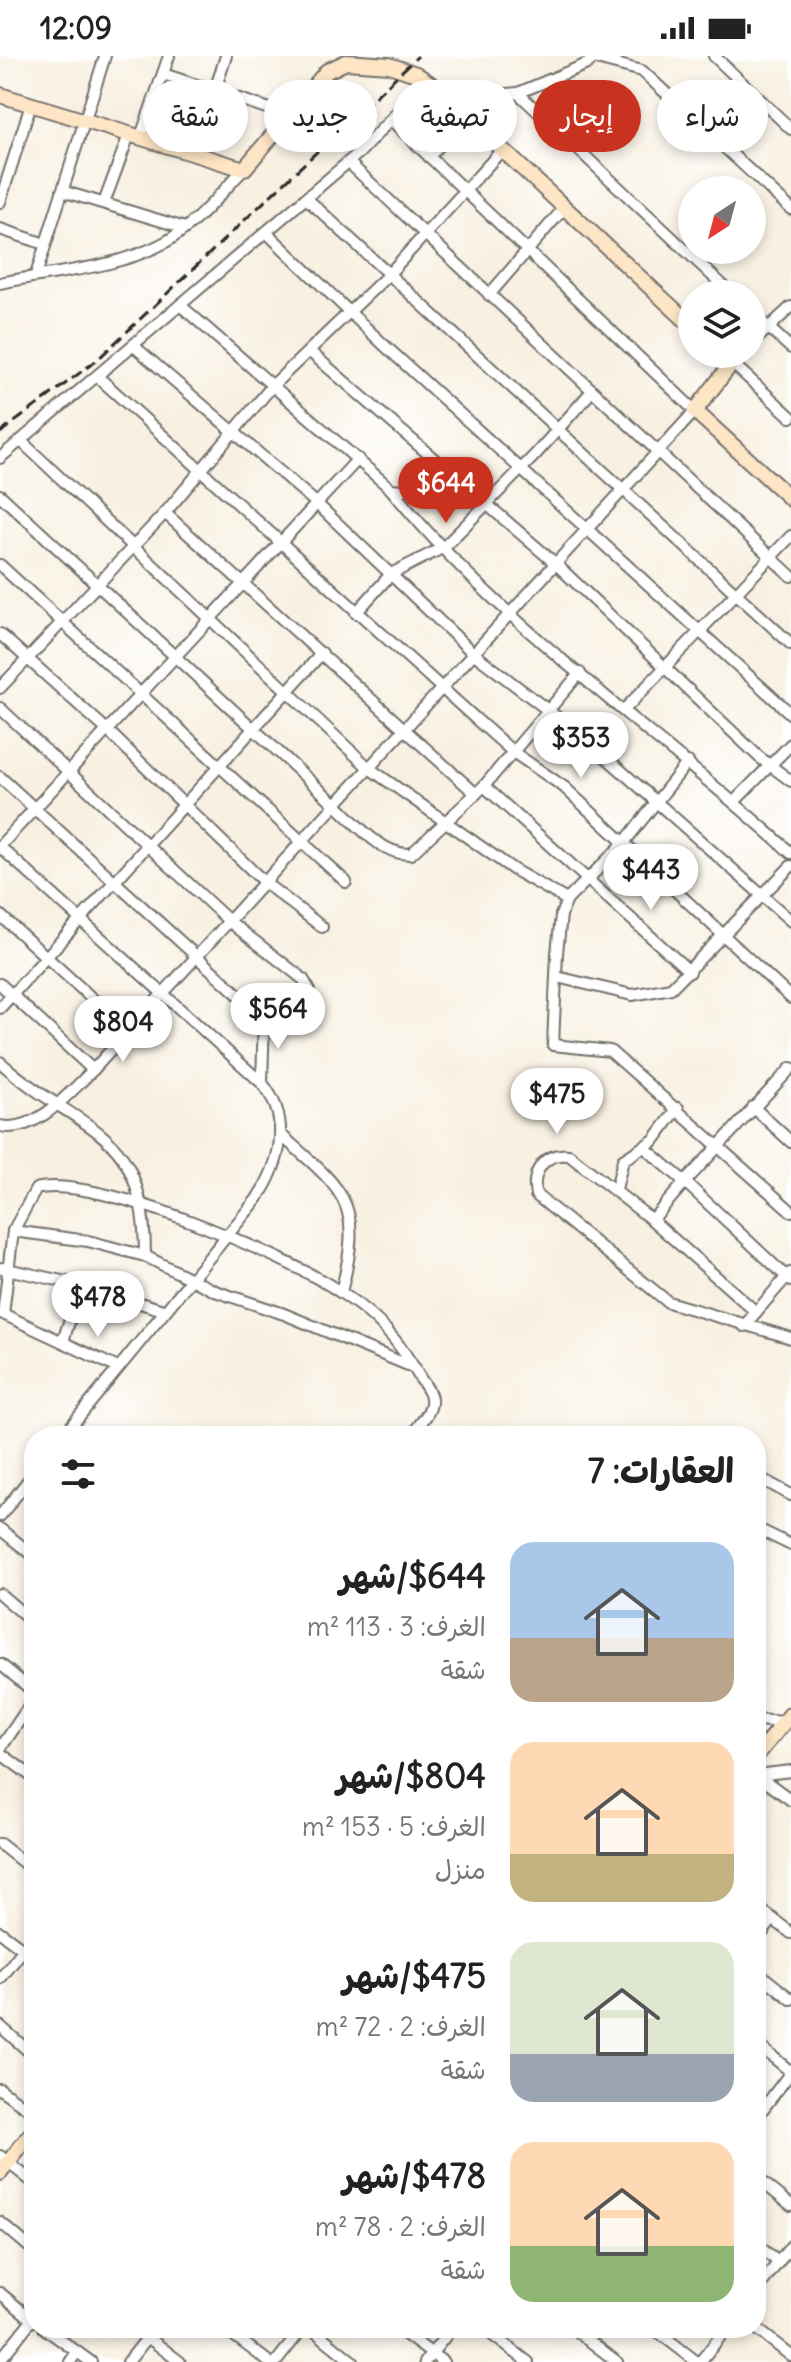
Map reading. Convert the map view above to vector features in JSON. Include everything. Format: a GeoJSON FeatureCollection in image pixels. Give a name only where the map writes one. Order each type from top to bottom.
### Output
{"type":"FeatureCollection","features":[{"type":"Feature","properties":{"kind":"street"},"geometry":{"type":"LineString","coordinates":[[36,275],[105,56]]}},
{"type":"Feature","properties":{"kind":"street"},"geometry":{"type":"LineString","coordinates":[[104,203],[169,56]]}},
{"type":"Feature","properties":{"kind":"street"},"geometry":{"type":"LineString","coordinates":[[218,80],[226,56]]}},
{"type":"Feature","properties":{"kind":"street"},"geometry":{"type":"LineString","coordinates":[[714,56],[791,129]]}},
{"type":"Feature","properties":{"kind":"street"},"geometry":{"type":"LineString","coordinates":[[316,80],[342,59],[387,61],[425,80]]}},
{"type":"Feature","properties":{"kind":"street"},"geometry":{"type":"LineString","coordinates":[[717,280],[518,93],[595,59],[642,71],[791,209]]}},
{"type":"Feature","properties":{"kind":"street"},"geometry":{"type":"LineString","coordinates":[[163,74],[182,80]]}},
{"type":"Feature","properties":{"kind":"street"},"geometry":{"type":"LineString","coordinates":[[0,95],[244,169]]}},
{"type":"Feature","properties":{"kind":"street"},"geometry":{"type":"LineString","coordinates":[[0,202],[5,171],[31,104]]}},
{"type":"Feature","properties":{"kind":"street"},"geometry":{"type":"LineString","coordinates":[[0,458],[348,162],[391,120],[791,499]]}},
{"type":"Feature","properties":{"kind":"street"},"geometry":{"type":"LineString","coordinates":[[0,283],[133,255],[162,244],[185,228],[264,144]]}},
{"type":"Feature","properties":{"kind":"street"},"geometry":{"type":"LineString","coordinates":[[429,157],[433,152]]}},
{"type":"Feature","properties":{"kind":"street"},"geometry":{"type":"LineString","coordinates":[[0,688],[165,513],[273,385],[351,314],[500,152]]}},
{"type":"Feature","properties":{"kind":"street"},"geometry":{"type":"LineString","coordinates":[[504,152],[678,313]]}},
{"type":"Feature","properties":{"kind":"street"},"geometry":{"type":"LineString","coordinates":[[348,162],[791,576]]}},
{"type":"Feature","properties":{"kind":"street"},"geometry":{"type":"LineString","coordinates":[[62,191],[185,228]]}},
{"type":"Feature","properties":{"kind":"street"},"geometry":{"type":"LineString","coordinates":[[306,198],[387,276],[791,644]]}},
{"type":"Feature","properties":{"kind":"street"},"geometry":{"type":"LineString","coordinates":[[489,295],[564,208]]}},
{"type":"Feature","properties":{"kind":"street"},"geometry":{"type":"LineString","coordinates":[[0,229],[45,244]]}},
{"type":"Feature","properties":{"kind":"street"},"geometry":{"type":"LineString","coordinates":[[266,232],[351,314],[791,714]]}},
{"type":"Feature","properties":{"kind":"street"},"geometry":{"type":"LineString","coordinates":[[180,305],[391,489],[509,615],[735,801],[791,853]]}},
{"type":"Feature","properties":{"kind":"street"},"geometry":{"type":"LineString","coordinates":[[791,307],[767,327],[791,348]]}},
{"type":"Feature","properties":{"kind":"street"},"geometry":{"type":"LineString","coordinates":[[134,346],[315,502],[473,653],[549,710],[791,921]]}},
{"type":"Feature","properties":{"kind":"street"},"geometry":{"type":"LineString","coordinates":[[309,351],[556,564],[771,766],[791,781]]}},
{"type":"Feature","properties":{"kind":"street"},"geometry":{"type":"LineString","coordinates":[[0,1126],[21,1127],[55,1106],[93,1070],[695,411],[724,368]]}},
{"type":"Feature","properties":{"kind":"street"},"geometry":{"type":"LineString","coordinates":[[743,368],[791,417]]}},
{"type":"Feature","properties":{"kind":"street"},"geometry":{"type":"LineString","coordinates":[[98,377],[278,543],[513,752],[564,787],[791,998]]}},
{"type":"Feature","properties":{"kind":"street"},"geometry":{"type":"LineString","coordinates":[[356,613],[391,574],[444,547],[592,391]]}},
{"type":"Feature","properties":{"kind":"street"},"geometry":{"type":"LineString","coordinates":[[21,441],[132,549],[369,768],[446,824],[567,900]]}},
{"type":"Feature","properties":{"kind":"street"},"geometry":{"type":"LineString","coordinates":[[71,1426],[163,1310],[227,1236],[272,1176],[280,1156],[281,1135],[271,1095],[262,1083],[0,847],[315,502],[358,459]]}},
{"type":"Feature","properties":{"kind":"street"},"geometry":{"type":"LineString","coordinates":[[391,489],[403,490],[454,474]]}},
{"type":"Feature","properties":{"kind":"street"},"geometry":{"type":"LineString","coordinates":[[0,495],[336,805],[388,849],[399,854],[411,854],[446,824],[480,790],[580,673]]}},
{"type":"Feature","properties":{"kind":"street"},"geometry":{"type":"LineString","coordinates":[[165,513],[405,729],[589,878],[690,972]]}},
{"type":"Feature","properties":{"kind":"street"},"geometry":{"type":"LineString","coordinates":[[624,710],[791,536]]}},
{"type":"Feature","properties":{"kind":"street"},"geometry":{"type":"LineString","coordinates":[[0,565],[346,882]]}},
{"type":"Feature","properties":{"kind":"street"},"geometry":{"type":"LineString","coordinates":[[0,634],[107,730],[265,883],[322,927]]}},
{"type":"Feature","properties":{"kind":"street"},"geometry":{"type":"LineString","coordinates":[[0,1008],[322,653]]}},
{"type":"Feature","properties":{"kind":"street"},"geometry":{"type":"LineString","coordinates":[[0,708],[230,922],[303,979],[309,989],[291,1022],[276,1025],[264,1018],[0,777]]}},
{"type":"Feature","properties":{"kind":"street"},"geometry":{"type":"LineString","coordinates":[[735,801],[791,744]]}},
{"type":"Feature","properties":{"kind":"street"},"geometry":{"type":"LineString","coordinates":[[688,762],[623,844],[567,900],[561,915],[553,1045],[610,1051],[718,1143],[791,1211]]}},
{"type":"Feature","properties":{"kind":"street"},"geometry":{"type":"LineString","coordinates":[[557,977],[632,995],[671,988],[791,866]]}},
{"type":"Feature","properties":{"kind":"street"},"geometry":{"type":"LineString","coordinates":[[0,915],[129,1032]]}},
{"type":"Feature","properties":{"kind":"street"},"geometry":{"type":"LineString","coordinates":[[0,984],[93,1070]]}},
{"type":"Feature","properties":{"kind":"street"},"geometry":{"type":"LineString","coordinates":[[262,1083],[264,1018]]}},
{"type":"Feature","properties":{"kind":"street"},"geometry":{"type":"LineString","coordinates":[[0,1062],[55,1106],[88,1123],[122,1154],[132,1168],[144,1204],[145,1256]]}},
{"type":"Feature","properties":{"kind":"street"},"geometry":{"type":"LineString","coordinates":[[652,1220],[718,1143],[791,1069]]}},
{"type":"Feature","properties":{"kind":"street"},"geometry":{"type":"LineString","coordinates":[[753,1107],[791,1142]]}},
{"type":"Feature","properties":{"kind":"street"},"geometry":{"type":"LineString","coordinates":[[616,1189],[623,1160],[644,1147],[678,1108]]}},
{"type":"Feature","properties":{"kind":"street"},"geometry":{"type":"LineString","coordinates":[[281,1135],[323,1172],[348,1205],[352,1232],[341,1292]]}},
{"type":"Feature","properties":{"kind":"street"},"geometry":{"type":"LineString","coordinates":[[644,1147],[789,1277],[744,1326]]}},
{"type":"Feature","properties":{"kind":"street"},"geometry":{"type":"LineString","coordinates":[[756,1312],[616,1189],[569,1155],[558,1153],[545,1160],[533,1181],[536,1195],[668,1302],[791,1338]]}},
{"type":"Feature","properties":{"kind":"street"},"geometry":{"type":"LineString","coordinates":[[118,1368],[2,1314],[3,1268],[13,1231],[29,1196],[45,1186],[144,1204],[227,1236],[341,1292],[393,1333],[415,1368],[432,1400],[418,1426]]}},
{"type":"Feature","properties":{"kind":"street"},"geometry":{"type":"LineString","coordinates":[[13,1231],[88,1241],[145,1256],[190,1280],[415,1368]]}},
{"type":"Feature","properties":{"kind":"street"},"geometry":{"type":"LineString","coordinates":[[3,1268],[81,1285],[163,1310]]}},
{"type":"Feature","properties":{"kind":"street"},"geometry":{"type":"LineString","coordinates":[[63,1341],[81,1285]]}},
{"type":"Feature","properties":{"kind":"street"},"geometry":{"type":"LineString","coordinates":[[766,1481],[791,1495]]}},
{"type":"Feature","properties":{"kind":"street"},"geometry":{"type":"LineString","coordinates":[[0,1516],[23,1487]]}},
{"type":"Feature","properties":{"kind":"street"},"geometry":{"type":"LineString","coordinates":[[0,1529],[24,1548]]}},
{"type":"Feature","properties":{"kind":"street"},"geometry":{"type":"LineString","coordinates":[[766,1533],[791,1545]]}},
{"type":"Feature","properties":{"kind":"street"},"geometry":{"type":"LineString","coordinates":[[0,1594],[24,1614]]}},
{"type":"Feature","properties":{"kind":"street"},"geometry":{"type":"LineString","coordinates":[[0,1664],[24,1684]]}},
{"type":"Feature","properties":{"kind":"street"},"geometry":{"type":"LineString","coordinates":[[24,1714],[0,1751],[24,1770]]}},
{"type":"Feature","properties":{"kind":"street"},"geometry":{"type":"LineString","coordinates":[[766,1719],[788,1718]]}},
{"type":"Feature","properties":{"kind":"street"},"geometry":{"type":"LineString","coordinates":[[766,1744],[788,1718]]}},
{"type":"Feature","properties":{"kind":"street"},"geometry":{"type":"LineString","coordinates":[[766,1774],[791,1771]]}},
{"type":"Feature","properties":{"kind":"street"},"geometry":{"type":"LineString","coordinates":[[766,1782],[791,1800]]}},
{"type":"Feature","properties":{"kind":"street"},"geometry":{"type":"LineString","coordinates":[[0,1844],[24,1863]]}},
{"type":"Feature","properties":{"kind":"street"},"geometry":{"type":"LineString","coordinates":[[766,1914],[791,1933]]}},
{"type":"Feature","properties":{"kind":"street"},"geometry":{"type":"LineString","coordinates":[[766,1928],[773,1919]]}},
{"type":"Feature","properties":{"kind":"street"},"geometry":{"type":"LineString","coordinates":[[0,1932],[23,1949],[0,1979]]}},
{"type":"Feature","properties":{"kind":"street"},"geometry":{"type":"LineString","coordinates":[[766,1979],[791,1999]]}},
{"type":"Feature","properties":{"kind":"street"},"geometry":{"type":"LineString","coordinates":[[0,2026],[24,2047]]}},
{"type":"Feature","properties":{"kind":"street"},"geometry":{"type":"LineString","coordinates":[[766,2051],[791,2072],[766,2104]]}},
{"type":"Feature","properties":{"kind":"street"},"geometry":{"type":"LineString","coordinates":[[0,2089],[24,2106]]}},
{"type":"Feature","properties":{"kind":"street"},"geometry":{"type":"LineString","coordinates":[[24,2141],[3,2164],[24,2177]]}},
{"type":"Feature","properties":{"kind":"street"},"geometry":{"type":"LineString","coordinates":[[766,2185],[791,2205]]}},
{"type":"Feature","properties":{"kind":"street"},"geometry":{"type":"LineString","coordinates":[[0,2222],[24,2242]]}},
{"type":"Feature","properties":{"kind":"street"},"geometry":{"type":"LineString","coordinates":[[766,2278],[791,2246]]}},
{"type":"Feature","properties":{"kind":"street"},"geometry":{"type":"LineString","coordinates":[[766,2252],[778,2262]]}},
{"type":"Feature","properties":{"kind":"street"},"geometry":{"type":"LineString","coordinates":[[0,2293],[24,2312]]}},
{"type":"Feature","properties":{"kind":"street"},"geometry":{"type":"LineString","coordinates":[[0,2360],[24,2330]]}},
{"type":"Feature","properties":{"kind":"street"},"geometry":{"type":"LineString","coordinates":[[766,2336],[791,2356]]}},
{"type":"Feature","properties":{"kind":"street"},"geometry":{"type":"LineString","coordinates":[[58,2338],[91,2362]]}},
{"type":"Feature","properties":{"kind":"street"},"geometry":{"type":"LineString","coordinates":[[128,2362],[146,2338]]}},
{"type":"Feature","properties":{"kind":"street"},"geometry":{"type":"LineString","coordinates":[[157,2338],[180,2362]]}},
{"type":"Feature","properties":{"kind":"street"},"geometry":{"type":"LineString","coordinates":[[237,2338],[269,2362]]}},
{"type":"Feature","properties":{"kind":"street"},"geometry":{"type":"LineString","coordinates":[[276,2362],[295,2338]]}},
{"type":"Feature","properties":{"kind":"street"},"geometry":{"type":"LineString","coordinates":[[323,2338],[353,2362]]}},
{"type":"Feature","properties":{"kind":"street"},"geometry":{"type":"LineString","coordinates":[[407,2338],[428,2358],[443,2362]]}},
{"type":"Feature","properties":{"kind":"street"},"geometry":{"type":"LineString","coordinates":[[428,2358],[444,2338]]}},
{"type":"Feature","properties":{"kind":"street"},"geometry":{"type":"LineString","coordinates":[[496,2338],[528,2362]]}},
{"type":"Feature","properties":{"kind":"street"},"geometry":{"type":"LineString","coordinates":[[593,2338],[611,2360]]}},
{"type":"Feature","properties":{"kind":"street"},"geometry":{"type":"LineString","coordinates":[[666,2338],[698,2362],[718,2338]]}},
{"type":"Feature","properties":{"kind":"street"},"geometry":{"type":"LineString","coordinates":[[70,2362],[77,2352]]}},
{"type":"Feature","properties":{"kind":"railway"},"geometry":{"type":"LineString","coordinates":[[0,433],[97,360],[418,56]]}}]}
